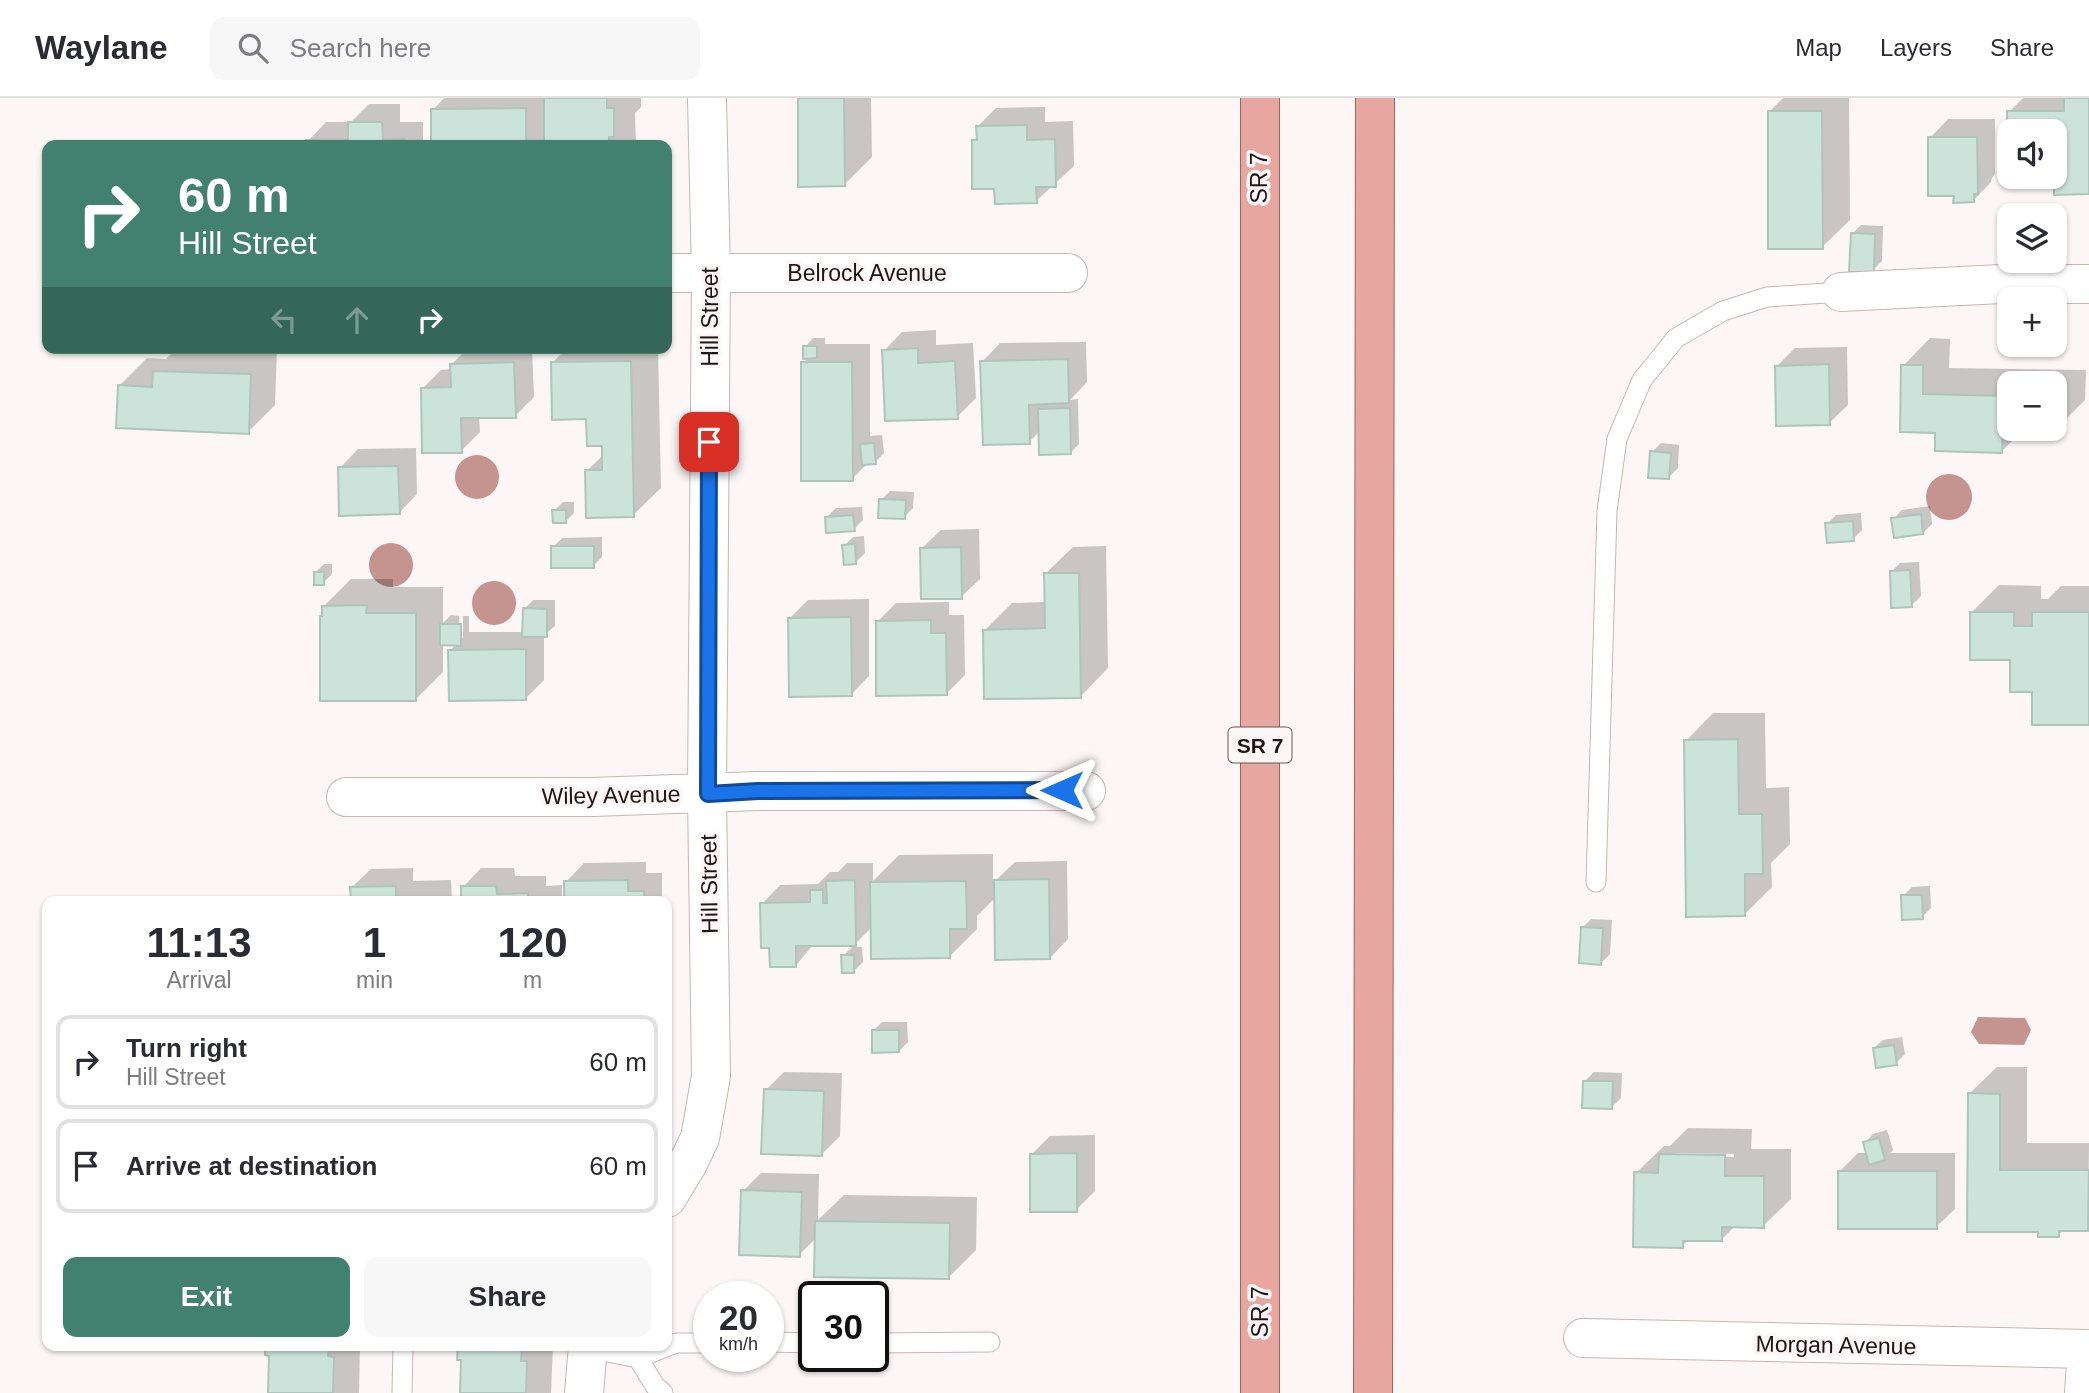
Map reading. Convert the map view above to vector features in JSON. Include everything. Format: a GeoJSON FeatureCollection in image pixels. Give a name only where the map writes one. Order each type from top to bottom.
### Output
{"type":"FeatureCollection","features":[{"type":"Feature","properties":{"kind":"highway","name":"SR 7"},"geometry":{"type":"LineString","coordinates":[[1260,98],[1261,1393]]}},
{"type":"Feature","properties":{"kind":"highway"},"geometry":{"type":"LineString","coordinates":[[1373,1393],[1375,98]]}},
{"type":"Feature","properties":{"kind":"street","name":"Hill Street"},"geometry":{"type":"LineString","coordinates":[[672,1190],[700,1138],[711,1076],[708,794],[711,272],[707,98]]}},
{"type":"Feature","properties":{"kind":"street","name":"Belrock Avenue"},"geometry":{"type":"LineString","coordinates":[[672,273],[1068,273]]}},
{"type":"Feature","properties":{"kind":"street"},"geometry":{"type":"LineString","coordinates":[[1841,292],[2001,284],[2089,284]]}},
{"type":"Feature","properties":{"kind":"street","name":"Wiley Avenue"},"geometry":{"type":"LineString","coordinates":[[346,797],[593,797],[758,791],[1086,791]]}},
{"type":"Feature","properties":{"kind":"street","name":"Morgan Avenue"},"geometry":{"type":"LineString","coordinates":[[1583,1338],[2088,1349]]}},
{"type":"Feature","properties":{"kind":"street"},"geometry":{"type":"LineString","coordinates":[[2084,1393],[2088,1349]]}},
{"type":"Feature","properties":{"kind":"street"},"geometry":{"type":"LineString","coordinates":[[584,1393],[587,1351]]}},
{"type":"Feature","properties":{"kind":"lane"},"geometry":{"type":"LineString","coordinates":[[1597,882],[1607,511],[1617,439],[1642,380],[1676,338],[1723,312],[1767,296],[1841,292]]}},
{"type":"Feature","properties":{"kind":"lane"},"geometry":{"type":"LineString","coordinates":[[889,1343],[990,1342]]}},
{"type":"Feature","properties":{"kind":"lane"},"geometry":{"type":"LineString","coordinates":[[672,1345],[693,1343]]}},
{"type":"Feature","properties":{"kind":"lane"},"geometry":{"type":"LineString","coordinates":[[402,1393],[403,1351]]}},
{"type":"Feature","properties":{"kind":"lane"},"geometry":{"type":"LineString","coordinates":[[606,1351],[638,1358],[656,1351]]}},
{"type":"Feature","properties":{"kind":"lane"},"geometry":{"type":"LineString","coordinates":[[638,1358],[656,1387],[663,1393]]}},
{"type":"Feature","properties":{"kind":"shaded area"},"geometry":{"type":"Polygon","coordinates":[[[477,455],[486,456],[493,461],[498,468],[498,486],[493,493],[486,498],[477,499],[468,498],[461,493],[456,486],[455,477],[456,468],[461,461],[468,456],[477,455]]]}},
{"type":"Feature","properties":{"kind":"shaded area"},"geometry":{"type":"Polygon","coordinates":[[[1949,474],[1966,480],[1972,497],[1966,514],[1949,520],[1932,514],[1926,497],[1932,480],[1949,474]]]}},
{"type":"Feature","properties":{"kind":"shaded area"},"geometry":{"type":"Polygon","coordinates":[[[391,543],[400,544],[407,549],[412,556],[412,574],[407,581],[400,586],[391,587],[382,586],[375,581],[370,574],[369,565],[370,556],[375,549],[382,544],[391,543]]]}},
{"type":"Feature","properties":{"kind":"shaded area"},"geometry":{"type":"Polygon","coordinates":[[[494,581],[503,582],[510,587],[515,594],[515,612],[510,619],[503,624],[494,625],[485,624],[478,619],[473,612],[472,603],[473,594],[478,587],[485,582],[494,581]]]}},
{"type":"Feature","properties":{"kind":"shaded area"},"geometry":{"type":"Polygon","coordinates":[[[1978,1017],[2025,1018],[2031,1030],[2024,1045],[1979,1044],[1971,1032],[1978,1017]]]}},
{"type":"Feature","properties":{"kind":"building"},"geometry":{"type":"Polygon","coordinates":[[[544,98],[607,98],[607,108],[614,108],[614,137],[609,137],[609,140],[544,140],[544,98]]]}},
{"type":"Feature","properties":{"kind":"building"},"geometry":{"type":"Polygon","coordinates":[[[798,98],[844,98],[845,186],[798,187],[798,98]]]}},
{"type":"Feature","properties":{"kind":"building"},"geometry":{"type":"Polygon","coordinates":[[[2064,98],[2089,98],[2089,194],[2054,195],[2054,189],[2067,189],[2067,119],[2007,119],[2007,111],[2064,111],[2064,98]]]}},
{"type":"Feature","properties":{"kind":"building"},"geometry":{"type":"Polygon","coordinates":[[[526,108],[526,140],[431,140],[431,109],[526,108]]]}},
{"type":"Feature","properties":{"kind":"building"},"geometry":{"type":"Polygon","coordinates":[[[1768,111],[1822,111],[1823,249],[1768,249],[1768,111]]]}},
{"type":"Feature","properties":{"kind":"building"},"geometry":{"type":"Polygon","coordinates":[[[348,122],[382,122],[383,140],[348,140],[348,122]]]}},
{"type":"Feature","properties":{"kind":"building"},"geometry":{"type":"Polygon","coordinates":[[[1027,125],[1027,140],[1055,139],[1056,187],[1036,187],[1037,203],[995,204],[994,189],[972,189],[972,140],[977,140],[976,126],[1027,125]]]}},
{"type":"Feature","properties":{"kind":"building"},"geometry":{"type":"Polygon","coordinates":[[[1928,137],[1977,137],[1978,194],[1974,194],[1974,202],[1953,203],[1954,196],[1928,196],[1928,137]]]}},
{"type":"Feature","properties":{"kind":"building"},"geometry":{"type":"Polygon","coordinates":[[[1851,233],[1875,234],[1874,272],[1849,272],[1851,233]]]}},
{"type":"Feature","properties":{"kind":"building"},"geometry":{"type":"Polygon","coordinates":[[[803,346],[817,346],[817,358],[803,359],[803,346]]]}},
{"type":"Feature","properties":{"kind":"building"},"geometry":{"type":"Polygon","coordinates":[[[918,348],[918,363],[955,361],[958,419],[885,421],[882,350],[918,348]]]}},
{"type":"Feature","properties":{"kind":"building"},"geometry":{"type":"Polygon","coordinates":[[[1068,359],[1069,403],[1029,405],[1030,444],[983,445],[980,361],[1068,359]]]}},
{"type":"Feature","properties":{"kind":"building"},"geometry":{"type":"Polygon","coordinates":[[[631,361],[634,517],[586,518],[585,470],[602,470],[602,446],[587,446],[586,419],[552,420],[551,362],[631,361]]]}},
{"type":"Feature","properties":{"kind":"building"},"geometry":{"type":"Polygon","coordinates":[[[514,362],[516,418],[461,418],[462,453],[422,453],[421,388],[451,387],[450,364],[514,362]]]}},
{"type":"Feature","properties":{"kind":"building"},"geometry":{"type":"Polygon","coordinates":[[[801,362],[852,362],[853,481],[801,481],[801,362]]]}},
{"type":"Feature","properties":{"kind":"building"},"geometry":{"type":"Polygon","coordinates":[[[1829,364],[1830,425],[1776,426],[1775,366],[1829,364]]]}},
{"type":"Feature","properties":{"kind":"building"},"geometry":{"type":"Polygon","coordinates":[[[1901,365],[1923,365],[1923,394],[1997,396],[1997,441],[2002,441],[2002,453],[1935,451],[1935,433],[1900,432],[1901,365]]]}},
{"type":"Feature","properties":{"kind":"building"},"geometry":{"type":"Polygon","coordinates":[[[153,371],[251,374],[249,434],[116,428],[118,385],[152,387],[153,371]]]}},
{"type":"Feature","properties":{"kind":"building"},"geometry":{"type":"Polygon","coordinates":[[[1070,408],[1071,454],[1039,455],[1038,409],[1070,408]]]}},
{"type":"Feature","properties":{"kind":"building"},"geometry":{"type":"Polygon","coordinates":[[[874,443],[876,464],[862,465],[860,444],[874,443]]]}},
{"type":"Feature","properties":{"kind":"building"},"geometry":{"type":"Polygon","coordinates":[[[1650,451],[1671,453],[1669,479],[1648,478],[1650,451]]]}},
{"type":"Feature","properties":{"kind":"building"},"geometry":{"type":"Polygon","coordinates":[[[398,466],[400,514],[339,516],[338,467],[398,466]]]}},
{"type":"Feature","properties":{"kind":"building"},"geometry":{"type":"Polygon","coordinates":[[[879,499],[906,500],[905,519],[878,518],[879,499]]]}},
{"type":"Feature","properties":{"kind":"building"},"geometry":{"type":"Polygon","coordinates":[[[552,510],[566,510],[566,523],[553,523],[552,510]]]}},
{"type":"Feature","properties":{"kind":"building"},"geometry":{"type":"Polygon","coordinates":[[[1921,514],[1923,534],[1894,538],[1891,518],[1921,514]]]}},
{"type":"Feature","properties":{"kind":"building"},"geometry":{"type":"Polygon","coordinates":[[[853,515],[855,531],[826,533],[825,517],[853,515]]]}},
{"type":"Feature","properties":{"kind":"building"},"geometry":{"type":"Polygon","coordinates":[[[1853,521],[1854,541],[1827,543],[1825,523],[1853,521]]]}},
{"type":"Feature","properties":{"kind":"building"},"geometry":{"type":"Polygon","coordinates":[[[855,544],[856,564],[844,565],[842,545],[855,544]]]}},
{"type":"Feature","properties":{"kind":"building"},"geometry":{"type":"Polygon","coordinates":[[[551,546],[594,546],[594,568],[551,568],[551,546]]]}},
{"type":"Feature","properties":{"kind":"building"},"geometry":{"type":"Polygon","coordinates":[[[961,547],[962,599],[921,599],[920,548],[961,547]]]}},
{"type":"Feature","properties":{"kind":"building"},"geometry":{"type":"Polygon","coordinates":[[[1910,570],[1912,607],[1891,608],[1890,571],[1910,570]]]}},
{"type":"Feature","properties":{"kind":"building"},"geometry":{"type":"Polygon","coordinates":[[[314,572],[324,572],[324,585],[314,585],[314,572]]]}},
{"type":"Feature","properties":{"kind":"building"},"geometry":{"type":"Polygon","coordinates":[[[1044,573],[1079,573],[1081,698],[984,699],[983,630],[1045,628],[1044,573]]]}},
{"type":"Feature","properties":{"kind":"building"},"geometry":{"type":"Polygon","coordinates":[[[367,605],[366,613],[416,613],[416,701],[320,701],[322,606],[367,605]]]}},
{"type":"Feature","properties":{"kind":"building"},"geometry":{"type":"Polygon","coordinates":[[[523,608],[547,609],[547,637],[522,637],[523,608]]]}},
{"type":"Feature","properties":{"kind":"building"},"geometry":{"type":"Polygon","coordinates":[[[1970,612],[2014,612],[2014,626],[2032,626],[2032,612],[2089,612],[2089,725],[2032,725],[2032,692],[2010,692],[2010,660],[1970,660],[1970,612]]]}},
{"type":"Feature","properties":{"kind":"building"},"geometry":{"type":"Polygon","coordinates":[[[851,617],[852,696],[789,697],[788,618],[851,617]]]}},
{"type":"Feature","properties":{"kind":"building"},"geometry":{"type":"Polygon","coordinates":[[[931,620],[931,633],[946,633],[947,695],[876,696],[876,621],[931,620]]]}},
{"type":"Feature","properties":{"kind":"building"},"geometry":{"type":"Polygon","coordinates":[[[440,624],[461,624],[461,646],[440,645],[440,624]]]}},
{"type":"Feature","properties":{"kind":"building"},"geometry":{"type":"Polygon","coordinates":[[[526,649],[526,700],[449,701],[448,650],[526,649]]]}},
{"type":"Feature","properties":{"kind":"building"},"geometry":{"type":"Polygon","coordinates":[[[1738,739],[1739,814],[1762,814],[1763,874],[1745,874],[1745,916],[1686,917],[1684,740],[1738,739]]]}},
{"type":"Feature","properties":{"kind":"building"},"geometry":{"type":"Polygon","coordinates":[[[1049,879],[1050,959],[995,960],[994,880],[1049,879]]]}},
{"type":"Feature","properties":{"kind":"building"},"geometry":{"type":"Polygon","coordinates":[[[628,880],[628,891],[644,891],[644,896],[564,896],[564,881],[628,880]]]}},
{"type":"Feature","properties":{"kind":"building"},"geometry":{"type":"Polygon","coordinates":[[[855,880],[856,946],[796,946],[796,967],[770,967],[769,948],[761,948],[760,903],[810,902],[810,890],[823,890],[823,903],[827,903],[826,881],[855,880]]]}},
{"type":"Feature","properties":{"kind":"building"},"geometry":{"type":"Polygon","coordinates":[[[966,881],[967,929],[950,929],[950,958],[871,959],[870,882],[966,881]]]}},
{"type":"Feature","properties":{"kind":"building"},"geometry":{"type":"Polygon","coordinates":[[[396,886],[396,896],[351,896],[350,887],[396,886]]]}},
{"type":"Feature","properties":{"kind":"building"},"geometry":{"type":"Polygon","coordinates":[[[461,886],[496,886],[497,894],[528,893],[528,896],[461,896],[461,886]]]}},
{"type":"Feature","properties":{"kind":"building"},"geometry":{"type":"Polygon","coordinates":[[[1901,895],[1922,895],[1923,919],[1902,920],[1901,895]]]}},
{"type":"Feature","properties":{"kind":"building"},"geometry":{"type":"Polygon","coordinates":[[[1581,927],[1603,928],[1601,965],[1579,963],[1581,927]]]}},
{"type":"Feature","properties":{"kind":"building"},"geometry":{"type":"Polygon","coordinates":[[[841,955],[854,955],[854,973],[842,973],[841,955]]]}},
{"type":"Feature","properties":{"kind":"building"},"geometry":{"type":"Polygon","coordinates":[[[872,1030],[899,1030],[899,1052],[872,1053],[872,1030]]]}},
{"type":"Feature","properties":{"kind":"building"},"geometry":{"type":"Polygon","coordinates":[[[1894,1045],[1897,1065],[1876,1068],[1873,1048],[1894,1045]]]}},
{"type":"Feature","properties":{"kind":"building"},"geometry":{"type":"Polygon","coordinates":[[[1583,1081],[1613,1081],[1612,1109],[1582,1108],[1583,1081]]]}},
{"type":"Feature","properties":{"kind":"building"},"geometry":{"type":"Polygon","coordinates":[[[764,1089],[824,1091],[822,1156],[761,1154],[764,1089]]]}},
{"type":"Feature","properties":{"kind":"building"},"geometry":{"type":"Polygon","coordinates":[[[1968,1093],[2000,1094],[2000,1170],[2089,1170],[2088,1231],[2059,1231],[2059,1237],[2038,1237],[2038,1232],[1967,1232],[1968,1093]]]}},
{"type":"Feature","properties":{"kind":"building"},"geometry":{"type":"Polygon","coordinates":[[[1879,1138],[1885,1160],[1869,1165],[1863,1142],[1879,1138]]]}},
{"type":"Feature","properties":{"kind":"building"},"geometry":{"type":"Polygon","coordinates":[[[1077,1153],[1077,1212],[1030,1212],[1030,1154],[1077,1153]]]}},
{"type":"Feature","properties":{"kind":"building"},"geometry":{"type":"Polygon","coordinates":[[[1659,1154],[1725,1155],[1725,1176],[1764,1176],[1764,1228],[1722,1227],[1722,1241],[1683,1241],[1683,1248],[1633,1247],[1634,1172],[1658,1173],[1659,1154]]]}},
{"type":"Feature","properties":{"kind":"building"},"geometry":{"type":"Polygon","coordinates":[[[1838,1171],[1937,1171],[1937,1229],[1838,1229],[1838,1171]]]}},
{"type":"Feature","properties":{"kind":"building"},"geometry":{"type":"Polygon","coordinates":[[[741,1190],[802,1192],[800,1257],[739,1255],[741,1190]]]}},
{"type":"Feature","properties":{"kind":"building"},"geometry":{"type":"Polygon","coordinates":[[[815,1221],[950,1223],[949,1279],[814,1277],[815,1221]]]}},
{"type":"Feature","properties":{"kind":"building"},"geometry":{"type":"Polygon","coordinates":[[[265,1351],[328,1351],[328,1356],[334,1357],[333,1393],[268,1393],[269,1356],[265,1355],[265,1351]]]}},
{"type":"Feature","properties":{"kind":"building"},"geometry":{"type":"Polygon","coordinates":[[[458,1351],[522,1351],[521,1361],[527,1361],[526,1393],[460,1393],[461,1360],[457,1360],[458,1351]]]}},
{"type":"Feature","properties":{"kind":"route"},"geometry":{"type":"LineString","coordinates":[[709,442],[708,794],[758,791],[1062,790]]}}]}
